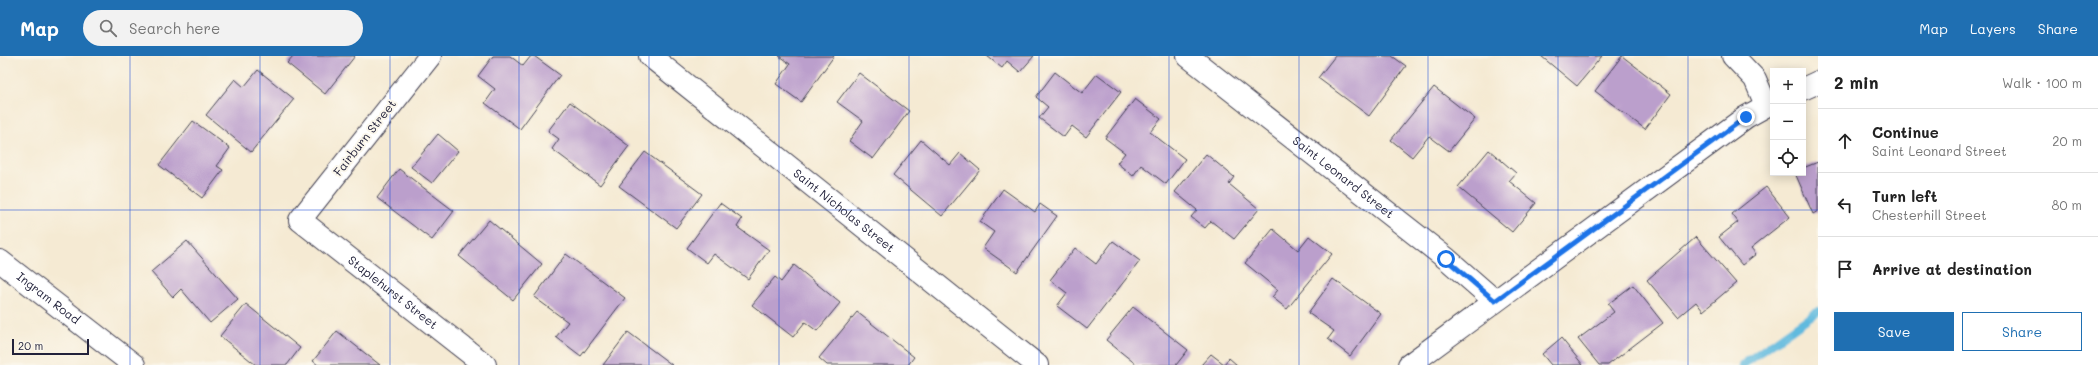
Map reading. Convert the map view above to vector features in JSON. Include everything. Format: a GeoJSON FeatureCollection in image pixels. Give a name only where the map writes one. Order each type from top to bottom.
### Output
{"type":"FeatureCollection","features":[{"type":"Feature","properties":{"kind":"street","name":"Fairburn Street"},"geometry":{"type":"LineString","coordinates":[[300,220],[430,56]]}},
{"type":"Feature","properties":{"kind":"street","name":"Saint Nicholas Street"},"geometry":{"type":"LineString","coordinates":[[650,56],[1037,365]]}},
{"type":"Feature","properties":{"kind":"street","name":"Saint Leonard Street"},"geometry":{"type":"LineString","coordinates":[[1188,56],[1446,259],[1495,301]]}},
{"type":"Feature","properties":{"kind":"street"},"geometry":{"type":"LineString","coordinates":[[1409,365],[1746,117],[1770,104],[1755,79],[1733,56]]}},
{"type":"Feature","properties":{"kind":"street"},"geometry":{"type":"LineString","coordinates":[[1806,88],[1818,82]]}},
{"type":"Feature","properties":{"kind":"street","name":"Staplehurst Street"},"geometry":{"type":"LineString","coordinates":[[300,220],[485,365]]}},
{"type":"Feature","properties":{"kind":"street","name":"Ingram Road"},"geometry":{"type":"LineString","coordinates":[[0,261],[134,365]]}},
{"type":"Feature","properties":{"kind":"building"},"geometry":{"type":"Polygon","coordinates":[[[293,56],[355,56],[325,94],[287,63],[293,56]]]}},
{"type":"Feature","properties":{"kind":"building"},"geometry":{"type":"Polygon","coordinates":[[[493,56],[510,56],[523,66],[531,56],[534,56],[560,75],[520,129],[485,103],[495,89],[478,76],[493,56]]]}},
{"type":"Feature","properties":{"kind":"building"},"geometry":{"type":"Polygon","coordinates":[[[779,56],[834,56],[801,102],[776,84],[790,64],[779,56]]]}},
{"type":"Feature","properties":{"kind":"building"},"geometry":{"type":"Polygon","coordinates":[[[987,56],[1034,56],[1020,72],[1007,61],[1002,68],[987,56]]]}},
{"type":"Feature","properties":{"kind":"building"},"geometry":{"type":"Polygon","coordinates":[[[1335,56],[1392,56],[1406,66],[1369,116],[1318,78],[1335,56]]]}},
{"type":"Feature","properties":{"kind":"building"},"geometry":{"type":"Polygon","coordinates":[[[1541,56],[1602,56],[1577,86],[1541,56]]]}},
{"type":"Feature","properties":{"kind":"building"},"geometry":{"type":"Polygon","coordinates":[[[1622,56],[1671,94],[1645,129],[1595,91],[1622,56]]]}},
{"type":"Feature","properties":{"kind":"building"},"geometry":{"type":"Polygon","coordinates":[[[258,70],[294,99],[251,152],[206,115],[235,79],[244,87],[258,70]]]}},
{"type":"Feature","properties":{"kind":"building"},"geometry":{"type":"Polygon","coordinates":[[[1055,72],[1082,93],[1097,74],[1121,92],[1086,137],[1072,126],[1064,137],[1039,118],[1048,107],[1036,97],[1055,72]]]}},
{"type":"Feature","properties":{"kind":"building"},"geometry":{"type":"Polygon","coordinates":[[[859,73],[909,111],[873,159],[849,141],[863,121],[837,102],[859,73]]]}},
{"type":"Feature","properties":{"kind":"building"},"geometry":{"type":"Polygon","coordinates":[[[1434,87],[1475,119],[1449,151],[1429,136],[1412,157],[1391,140],[1434,87]]]}},
{"type":"Feature","properties":{"kind":"building"},"geometry":{"type":"Polygon","coordinates":[[[1135,99],[1161,119],[1150,132],[1185,159],[1166,184],[1141,165],[1133,176],[1117,163],[1125,153],[1105,138],[1135,99]]]}},
{"type":"Feature","properties":{"kind":"building"},"geometry":{"type":"Polygon","coordinates":[[[570,102],[629,146],[600,185],[552,149],[559,139],[548,131],[570,102]]]}},
{"type":"Feature","properties":{"kind":"building"},"geometry":{"type":"Polygon","coordinates":[[[193,121],[230,148],[217,166],[223,170],[202,198],[159,165],[193,121]]]}},
{"type":"Feature","properties":{"kind":"building"},"geometry":{"type":"Polygon","coordinates":[[[438,134],[458,151],[432,183],[411,167],[438,134]]]}},
{"type":"Feature","properties":{"kind":"building"},"geometry":{"type":"Polygon","coordinates":[[[921,140],[950,165],[960,153],[980,170],[942,216],[893,175],[921,140]]]}},
{"type":"Feature","properties":{"kind":"building"},"geometry":{"type":"Polygon","coordinates":[[[1489,150],[1516,173],[1509,181],[1536,203],[1512,232],[1458,187],[1489,150]]]}},
{"type":"Feature","properties":{"kind":"building"},"geometry":{"type":"Polygon","coordinates":[[[645,152],[702,194],[676,228],[619,186],[645,152]]]}},
{"type":"Feature","properties":{"kind":"building"},"geometry":{"type":"Polygon","coordinates":[[[1206,154],[1234,177],[1229,184],[1259,209],[1234,239],[1211,221],[1205,228],[1191,217],[1197,210],[1175,192],[1206,154]]]}},
{"type":"Feature","properties":{"kind":"building"},"geometry":{"type":"Polygon","coordinates":[[[1818,162],[1818,211],[1813,214],[1796,176],[1806,176],[1806,167],[1818,162]]]}},
{"type":"Feature","properties":{"kind":"building"},"geometry":{"type":"Polygon","coordinates":[[[399,169],[454,211],[432,240],[377,198],[399,169]]]}},
{"type":"Feature","properties":{"kind":"building"},"geometry":{"type":"Polygon","coordinates":[[[1766,187],[1790,217],[1751,248],[1756,254],[1742,265],[1719,237],[1738,222],[1732,214],[1766,187]]]}},
{"type":"Feature","properties":{"kind":"building"},"geometry":{"type":"Polygon","coordinates":[[[1003,189],[1035,212],[1040,204],[1057,216],[1017,272],[983,248],[994,232],[980,222],[1003,189]]]}},
{"type":"Feature","properties":{"kind":"building"},"geometry":{"type":"Polygon","coordinates":[[[720,203],[742,219],[737,227],[769,250],[748,279],[714,254],[707,263],[687,248],[720,203]]]}},
{"type":"Feature","properties":{"kind":"building"},"geometry":{"type":"Polygon","coordinates":[[[489,220],[542,264],[513,300],[459,256],[489,220]]]}},
{"type":"Feature","properties":{"kind":"building"},"geometry":{"type":"Polygon","coordinates":[[[1273,229],[1298,250],[1309,236],[1332,254],[1287,309],[1272,297],[1278,290],[1245,263],[1273,229]]]}},
{"type":"Feature","properties":{"kind":"building"},"geometry":{"type":"Polygon","coordinates":[[[1696,237],[1736,283],[1703,311],[1696,302],[1678,317],[1647,280],[1696,237]]]}},
{"type":"Feature","properties":{"kind":"building"},"geometry":{"type":"Polygon","coordinates":[[[187,241],[238,299],[210,323],[181,289],[173,297],[151,272],[187,241]]]}},
{"type":"Feature","properties":{"kind":"building"},"geometry":{"type":"Polygon","coordinates":[[[1113,241],[1140,261],[1087,329],[1057,306],[1067,293],[1050,280],[1075,248],[1096,264],[1113,241]]]}},
{"type":"Feature","properties":{"kind":"building"},"geometry":{"type":"Polygon","coordinates":[[[566,254],[625,298],[581,356],[556,337],[568,322],[534,297],[566,254]]]}},
{"type":"Feature","properties":{"kind":"building"},"geometry":{"type":"Polygon","coordinates":[[[794,265],[840,303],[817,331],[805,322],[793,337],[752,305],[775,277],[781,282],[794,265]]]}},
{"type":"Feature","properties":{"kind":"building"},"geometry":{"type":"Polygon","coordinates":[[[1333,279],[1381,314],[1350,356],[1328,339],[1334,331],[1308,313],[1333,279]]]}},
{"type":"Feature","properties":{"kind":"building"},"geometry":{"type":"Polygon","coordinates":[[[1633,285],[1663,323],[1608,365],[1599,365],[1578,339],[1614,312],[1608,304],[1633,285]]]}},
{"type":"Feature","properties":{"kind":"building"},"geometry":{"type":"Polygon","coordinates":[[[246,304],[300,348],[287,365],[256,365],[220,336],[246,304]]]}},
{"type":"Feature","properties":{"kind":"building"},"geometry":{"type":"Polygon","coordinates":[[[1133,307],[1188,350],[1176,365],[1137,365],[1106,340],[1133,307]]]}},
{"type":"Feature","properties":{"kind":"building"},"geometry":{"type":"Polygon","coordinates":[[[857,312],[914,357],[908,365],[827,365],[819,358],[857,312]]]}},
{"type":"Feature","properties":{"kind":"building"},"geometry":{"type":"Polygon","coordinates":[[[337,331],[380,365],[318,365],[313,361],[337,331]]]}},
{"type":"Feature","properties":{"kind":"building"},"geometry":{"type":"Polygon","coordinates":[[[628,332],[672,365],[603,365],[628,332]]]}},
{"type":"Feature","properties":{"kind":"building"},"geometry":{"type":"Polygon","coordinates":[[[1561,338],[1583,365],[1551,365],[1542,354],[1561,338]]]}},
{"type":"Feature","properties":{"kind":"building"},"geometry":{"type":"Polygon","coordinates":[[[1211,354],[1224,364],[1229,358],[1237,365],[1201,365],[1211,354]]]}},
{"type":"Feature","properties":{"kind":"waterway"},"geometry":{"type":"LineString","coordinates":[[1742,365],[1818,311]]}},
{"type":"Feature","properties":{"kind":"route"},"geometry":{"type":"LineString","coordinates":[[1446,259],[1495,301],[1746,117]]}}]}
